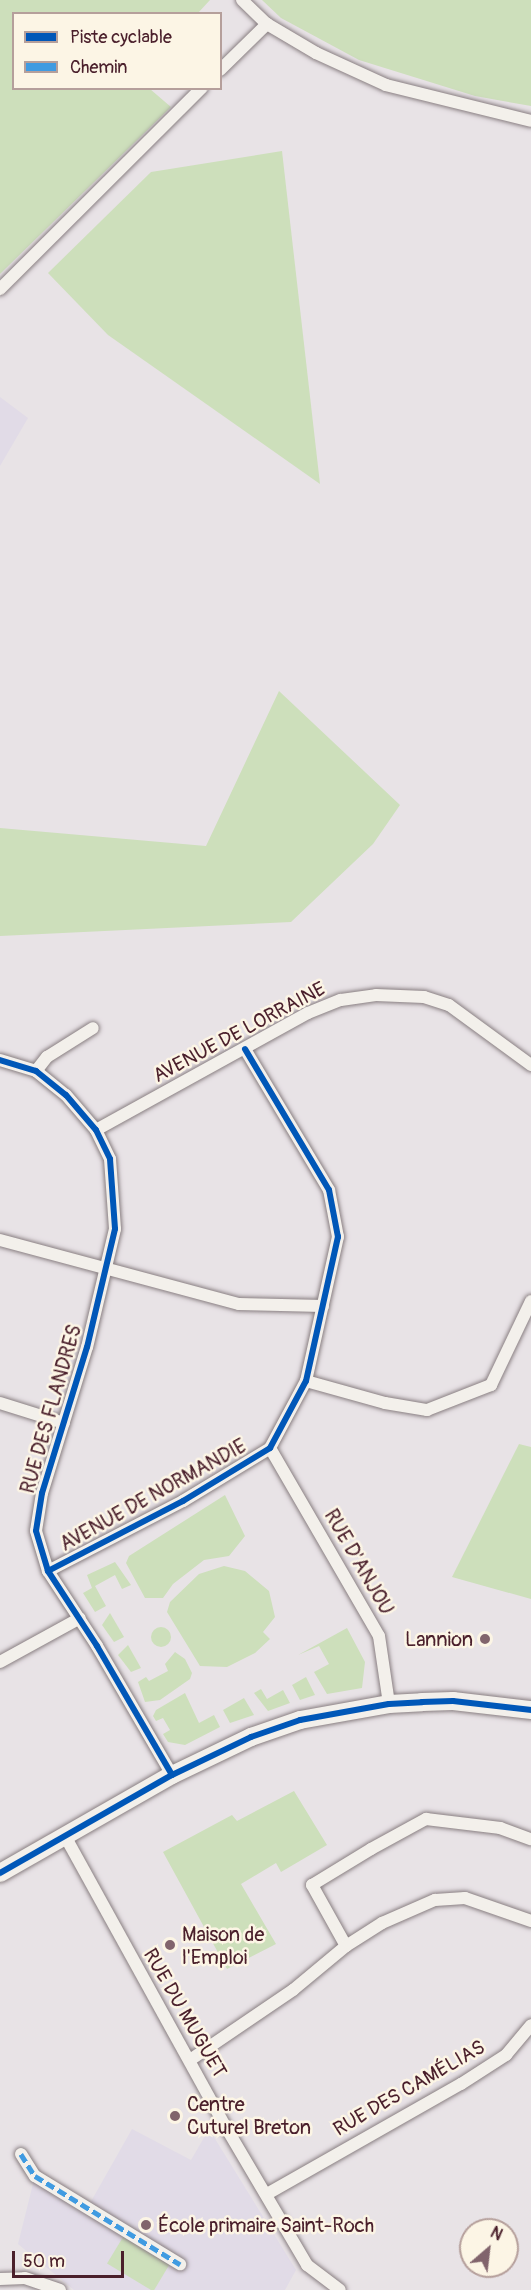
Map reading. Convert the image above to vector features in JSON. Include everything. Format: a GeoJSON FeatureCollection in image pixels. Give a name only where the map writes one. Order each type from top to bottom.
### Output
{"type":"FeatureCollection","features":[{"type":"Feature","properties":{"kind":"main road"},"geometry":{"type":"LineString","coordinates":[[0,1873],[172,1775],[250,1737],[300,1720],[389,1704],[453,1701],[531,1710]]}},
{"type":"Feature","properties":{"kind":"street"},"geometry":{"type":"LineString","coordinates":[[242,0],[267,24],[316,53],[386,84],[531,121]]}},
{"type":"Feature","properties":{"kind":"street"},"geometry":{"type":"LineString","coordinates":[[222,68],[267,24]]}},
{"type":"Feature","properties":{"kind":"street"},"geometry":{"type":"LineString","coordinates":[[0,289],[200,90]]}},
{"type":"Feature","properties":{"kind":"street","name":"AVENUE DE LORRAINE"},"geometry":{"type":"LineString","coordinates":[[96,1130],[308,1013],[341,1000],[376,995],[424,997],[449,1005],[473,1019],[531,1065]]}},
{"type":"Feature","properties":{"kind":"street"},"geometry":{"type":"LineString","coordinates":[[0,1060],[36,1071],[47,1057],[93,1028]]}},
{"type":"Feature","properties":{"kind":"street","name":"AVENUE DE NORMANDIE"},"geometry":{"type":"LineString","coordinates":[[48,1571],[183,1501],[270,1448],[306,1381],[338,1237],[329,1190],[245,1049]]}},
{"type":"Feature","properties":{"kind":"street","name":"RUE DES FLANDRES"},"geometry":{"type":"LineString","coordinates":[[36,1071],[66,1095],[96,1130],[110,1159],[115,1192],[115,1229],[64,1423],[42,1493],[36,1531],[48,1571],[80,1618],[172,1775]]}},
{"type":"Feature","properties":{"kind":"street"},"geometry":{"type":"LineString","coordinates":[[0,1240],[239,1304],[323,1306]]}},
{"type":"Feature","properties":{"kind":"street"},"geometry":{"type":"LineString","coordinates":[[306,1381],[385,1403],[427,1410],[491,1384],[531,1301]]}},
{"type":"Feature","properties":{"kind":"street"},"geometry":{"type":"LineString","coordinates":[[0,1403],[64,1423]]}},
{"type":"Feature","properties":{"kind":"street","name":"RUE D'ANJOU"},"geometry":{"type":"LineString","coordinates":[[270,1448],[379,1636],[389,1704]]}},
{"type":"Feature","properties":{"kind":"street"},"geometry":{"type":"LineString","coordinates":[[0,1662],[80,1618]]}},
{"type":"Feature","properties":{"kind":"street"},"geometry":{"type":"LineString","coordinates":[[346,1946],[312,1885],[371,1849],[426,1819],[500,1828],[531,1839]]}},
{"type":"Feature","properties":{"kind":"street","name":"RUE DU MUGUET"},"geometry":{"type":"LineString","coordinates":[[65,1836],[308,2265],[340,2290]]}},
{"type":"Feature","properties":{"kind":"street"},"geometry":{"type":"LineString","coordinates":[[190,2060],[293,1990],[346,1946],[382,1923],[435,1900],[465,1898],[531,1921]]}},
{"type":"Feature","properties":{"kind":"street","name":"RUE DES CAMÉLIAS"},"geometry":{"type":"LineString","coordinates":[[267,2194],[506,2055],[531,2025]]}},
{"type":"Feature","properties":{"kind":"street"},"geometry":{"type":"LineString","coordinates":[[21,2154],[35,2176],[180,2264]]}},
{"type":"Feature","properties":{"kind":"street"},"geometry":{"type":"LineString","coordinates":[[0,2279],[25,2278],[60,2290]]}},
{"type":"Feature","properties":{"kind":"shaded area"},"geometry":{"type":"Polygon","coordinates":[[[0,397],[28,418],[0,466],[0,397]]]}},
{"type":"Feature","properties":{"kind":"shaded area","name":"École primaire Saint-Roch"},"geometry":{"type":"Polygon","coordinates":[[[132,2129],[191,2160],[209,2129],[296,2270],[285,2290],[74,2290],[18,2244],[35,2176],[89,2205],[132,2129]]]}},
{"type":"Feature","properties":{"kind":"green space"},"geometry":{"type":"Polygon","coordinates":[[[0,0],[210,0],[199,12],[12,12],[12,90],[151,90],[171,107],[0,274],[0,0]]]}},
{"type":"Feature","properties":{"kind":"green space"},"geometry":{"type":"Polygon","coordinates":[[[262,0],[531,0],[531,106],[475,96],[359,60],[281,18],[262,0]]]}},
{"type":"Feature","properties":{"kind":"green space"},"geometry":{"type":"Polygon","coordinates":[[[282,151],[320,484],[108,335],[48,273],[151,172],[282,151]]]}},
{"type":"Feature","properties":{"kind":"green space"},"geometry":{"type":"Polygon","coordinates":[[[279,691],[400,805],[373,844],[291,922],[0,936],[0,828],[206,846],[279,691]]]}},
{"type":"Feature","properties":{"kind":"green space"},"geometry":{"type":"Polygon","coordinates":[[[519,1444],[531,1447],[531,1599],[452,1577],[519,1444]]]}},
{"type":"Feature","properties":{"kind":"green space"},"geometry":{"type":"Polygon","coordinates":[[[225,1495],[245,1536],[229,1556],[204,1560],[173,1584],[163,1598],[145,1598],[126,1563],[129,1556],[225,1495]]]}},
{"type":"Feature","properties":{"kind":"green space"},"geometry":{"type":"Polygon","coordinates":[[[115,1562],[131,1585],[122,1589],[115,1575],[95,1586],[106,1606],[95,1612],[83,1593],[92,1588],[87,1575],[115,1562]]]}},
{"type":"Feature","properties":{"kind":"green space"},"geometry":{"type":"Polygon","coordinates":[[[224,1566],[245,1571],[269,1591],[275,1617],[263,1632],[270,1639],[255,1653],[227,1667],[200,1666],[167,1612],[170,1602],[199,1574],[224,1566]]]}},
{"type":"Feature","properties":{"kind":"green space"},"geometry":{"type":"Polygon","coordinates":[[[110,1613],[124,1637],[114,1642],[102,1625],[110,1613]]]}},
{"type":"Feature","properties":{"kind":"green space"},"geometry":{"type":"Polygon","coordinates":[[[157,1627],[165,1627],[171,1633],[171,1641],[165,1647],[157,1647],[151,1641],[151,1633],[157,1627]]]}},
{"type":"Feature","properties":{"kind":"green space"},"geometry":{"type":"Polygon","coordinates":[[[347,1628],[365,1662],[362,1688],[327,1694],[314,1672],[329,1664],[319,1646],[298,1655],[347,1628]]]}},
{"type":"Feature","properties":{"kind":"green space"},"geometry":{"type":"Polygon","coordinates":[[[128,1645],[141,1668],[131,1672],[118,1655],[128,1645]]]}},
{"type":"Feature","properties":{"kind":"green space"},"geometry":{"type":"Polygon","coordinates":[[[175,1652],[185,1659],[192,1673],[190,1679],[160,1700],[145,1702],[138,1682],[146,1677],[149,1681],[168,1671],[165,1664],[175,1652]]]}},
{"type":"Feature","properties":{"kind":"green space"},"geometry":{"type":"Polygon","coordinates":[[[306,1677],[315,1695],[300,1700],[292,1685],[306,1677]]]}},
{"type":"Feature","properties":{"kind":"green space"},"geometry":{"type":"Polygon","coordinates":[[[261,1689],[267,1699],[283,1690],[290,1703],[268,1711],[254,1693],[261,1689]]]}},
{"type":"Feature","properties":{"kind":"green space"},"geometry":{"type":"Polygon","coordinates":[[[185,1693],[199,1723],[214,1715],[220,1727],[185,1745],[168,1742],[163,1734],[170,1730],[163,1718],[156,1721],[153,1716],[156,1710],[185,1693]]]}},
{"type":"Feature","properties":{"kind":"green space"},"geometry":{"type":"Polygon","coordinates":[[[244,1698],[254,1715],[230,1723],[223,1710],[244,1698]]]}},
{"type":"Feature","properties":{"kind":"green space"},"geometry":{"type":"Polygon","coordinates":[[[294,1791],[327,1845],[281,1872],[276,1863],[241,1884],[276,1944],[227,1969],[163,1852],[232,1815],[237,1821],[294,1791]]]}},
{"type":"Feature","properties":{"kind":"green space"},"geometry":{"type":"Polygon","coordinates":[[[123,2237],[169,2265],[154,2290],[151,2290],[107,2264],[123,2237]]]}},
{"type":"Feature","properties":{"kind":"marked path"},"geometry":{"type":"LineString","coordinates":[[21,2154],[35,2176],[180,2264]]}},
{"type":"Feature","properties":{"kind":"cycle path"},"geometry":{"type":"LineString","coordinates":[[48,1571],[183,1501],[270,1448],[306,1381],[338,1237],[329,1190],[245,1049]]}},
{"type":"Feature","properties":{"kind":"cycle path"},"geometry":{"type":"LineString","coordinates":[[0,1060],[36,1071],[66,1095],[96,1130],[110,1159],[115,1229],[87,1347],[42,1493],[36,1531],[48,1571],[97,1646],[172,1775]]}},
{"type":"Feature","properties":{"kind":"cycle path"},"geometry":{"type":"LineString","coordinates":[[0,1873],[172,1775],[251,1737],[300,1720],[389,1704],[422,1702],[453,1701],[531,1710]]}},
{"type":"Feature","properties":{"kind":"place","name":"Lannion"},"geometry":{"type":"Point","coordinates":[485,1639]}},
{"type":"Feature","properties":{"kind":"place","name":"Maison de l'Emploi"},"geometry":{"type":"Point","coordinates":[170,1945]}},
{"type":"Feature","properties":{"kind":"place","name":"Centre Cuturel Breton"},"geometry":{"type":"Point","coordinates":[175,2116]}},
{"type":"Feature","properties":{"kind":"place","name":"École primaire Saint-Roch"},"geometry":{"type":"Point","coordinates":[146,2225]}}]}
